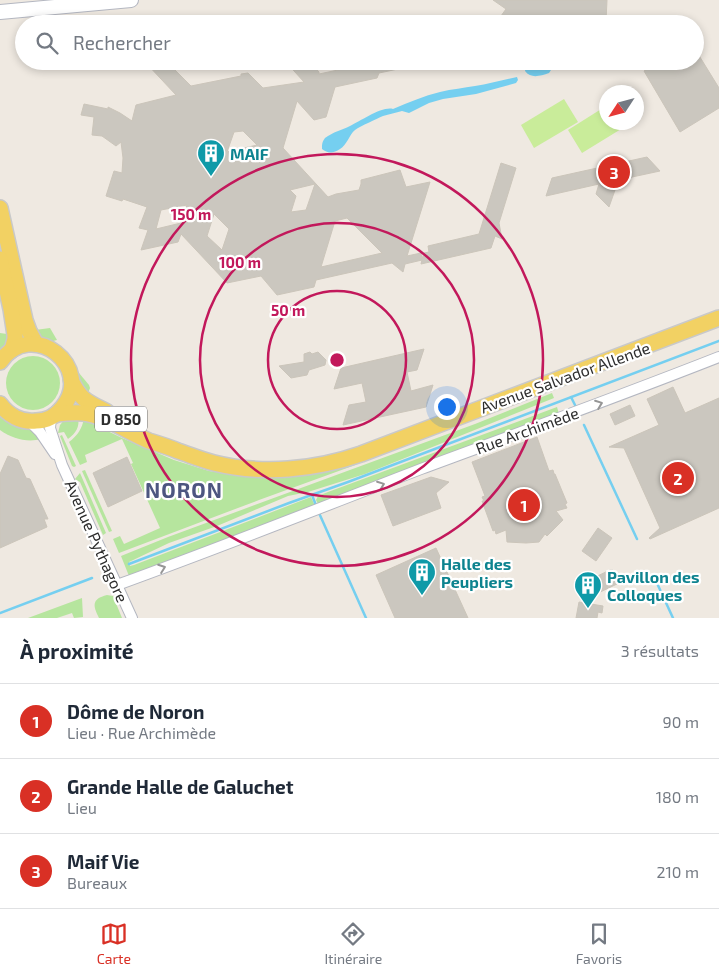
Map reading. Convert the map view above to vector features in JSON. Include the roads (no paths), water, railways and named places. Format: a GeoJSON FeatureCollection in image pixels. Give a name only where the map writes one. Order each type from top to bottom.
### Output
{"type":"FeatureCollection","features":[{"type":"Feature","properties":{"kind":"main road"},"geometry":{"type":"LineString","coordinates":[[0,12],[131,0]]}},
{"type":"Feature","properties":{"kind":"main road"},"geometry":{"type":"LineString","coordinates":[[0,208],[25,320],[28,331],[36,344]]}},
{"type":"Feature","properties":{"kind":"main road"},"geometry":{"type":"LineString","coordinates":[[0,259],[15,335],[12,350]]}},
{"type":"Feature","properties":{"kind":"main road","name":"Avenue Salvador Allende"},"geometry":{"type":"LineString","coordinates":[[30,422],[53,416],[80,413],[90,414],[148,440],[216,464],[250,468],[291,469],[334,462],[361,454],[719,318]]}},
{"type":"Feature","properties":{"kind":"main road"},"geometry":{"type":"LineString","coordinates":[[0,362],[12,350],[26,344],[36,344]]}},
{"type":"Feature","properties":{"kind":"main road","name":"Avenue Salvador Allende"},"geometry":{"type":"LineString","coordinates":[[36,344],[51,348],[60,355],[80,396],[179,451]]}},
{"type":"Feature","properties":{"kind":"main road"},"geometry":{"type":"LineString","coordinates":[[53,416],[61,410],[68,399],[71,380]]}},
{"type":"Feature","properties":{"kind":"main road"},"geometry":{"type":"LineString","coordinates":[[2,409],[15,418],[30,422]]}},
{"type":"Feature","properties":{"kind":"street","name":"Rue Archimède"},"geometry":{"type":"LineString","coordinates":[[116,585],[631,392],[719,357]]}},
{"type":"Feature","properties":{"kind":"street","name":"Avenue Pythagore"},"geometry":{"type":"LineString","coordinates":[[53,416],[50,428],[62,465],[132,618]]}},
{"type":"Feature","properties":{"kind":"street","name":"Avenue Pythagore"},"geometry":{"type":"LineString","coordinates":[[30,422],[44,438],[62,465]]}},
{"type":"Feature","properties":{"kind":"water"},"geometry":{"type":"Polygon","coordinates":[[[551,70],[549,73],[536,76],[527,74],[525,71],[551,70]]]}},
{"type":"Feature","properties":{"kind":"water"},"geometry":{"type":"Polygon","coordinates":[[[517,77],[516,83],[476,94],[443,99],[429,103],[409,113],[402,111],[383,116],[355,130],[338,150],[329,152],[322,149],[325,138],[377,112],[393,109],[416,99],[440,92],[517,77]]]}},
{"type":"Feature","properties":{"kind":"waterway"},"geometry":{"type":"LineString","coordinates":[[129,564],[719,341]]}},
{"type":"Feature","properties":{"kind":"waterway"},"geometry":{"type":"LineString","coordinates":[[571,397],[575,405]]}},
{"type":"Feature","properties":{"kind":"waterway"},"geometry":{"type":"LineString","coordinates":[[584,425],[637,539]]}},
{"type":"Feature","properties":{"kind":"waterway"},"geometry":{"type":"LineString","coordinates":[[312,495],[317,508]]}},
{"type":"Feature","properties":{"kind":"waterway"},"geometry":{"type":"LineString","coordinates":[[319,513],[366,618]]}},
{"type":"Feature","properties":{"kind":"waterway"},"geometry":{"type":"LineString","coordinates":[[0,613],[92,578]]}},
{"type":"Feature","properties":{"kind":"waterway"},"geometry":{"type":"LineString","coordinates":[[656,581],[673,618]]}},
{"type":"Feature","properties":{"kind":"place","name":"Maif Vie"},"geometry":{"type":"Point","coordinates":[614,172]}},
{"type":"Feature","properties":{"kind":"place","name":"MAIF"},"geometry":{"type":"Point","coordinates":[211,177]}},
{"type":"Feature","properties":{"kind":"place","name":"Grande Halle de Galuchet"},"geometry":{"type":"Point","coordinates":[678,478]}},
{"type":"Feature","properties":{"kind":"place","name":"Dôme de Noron"},"geometry":{"type":"Point","coordinates":[524,505]}},
{"type":"Feature","properties":{"kind":"place","name":"Halle des Peupliers"},"geometry":{"type":"Point","coordinates":[422,596]}},
{"type":"Feature","properties":{"kind":"place","name":"Pavillon des Colloques"},"geometry":{"type":"Point","coordinates":[588,609]}},
{"type":"Feature","properties":{"kind":"district","name":"NORON"},"geometry":{"type":"Point","coordinates":[184,489]}}]}
